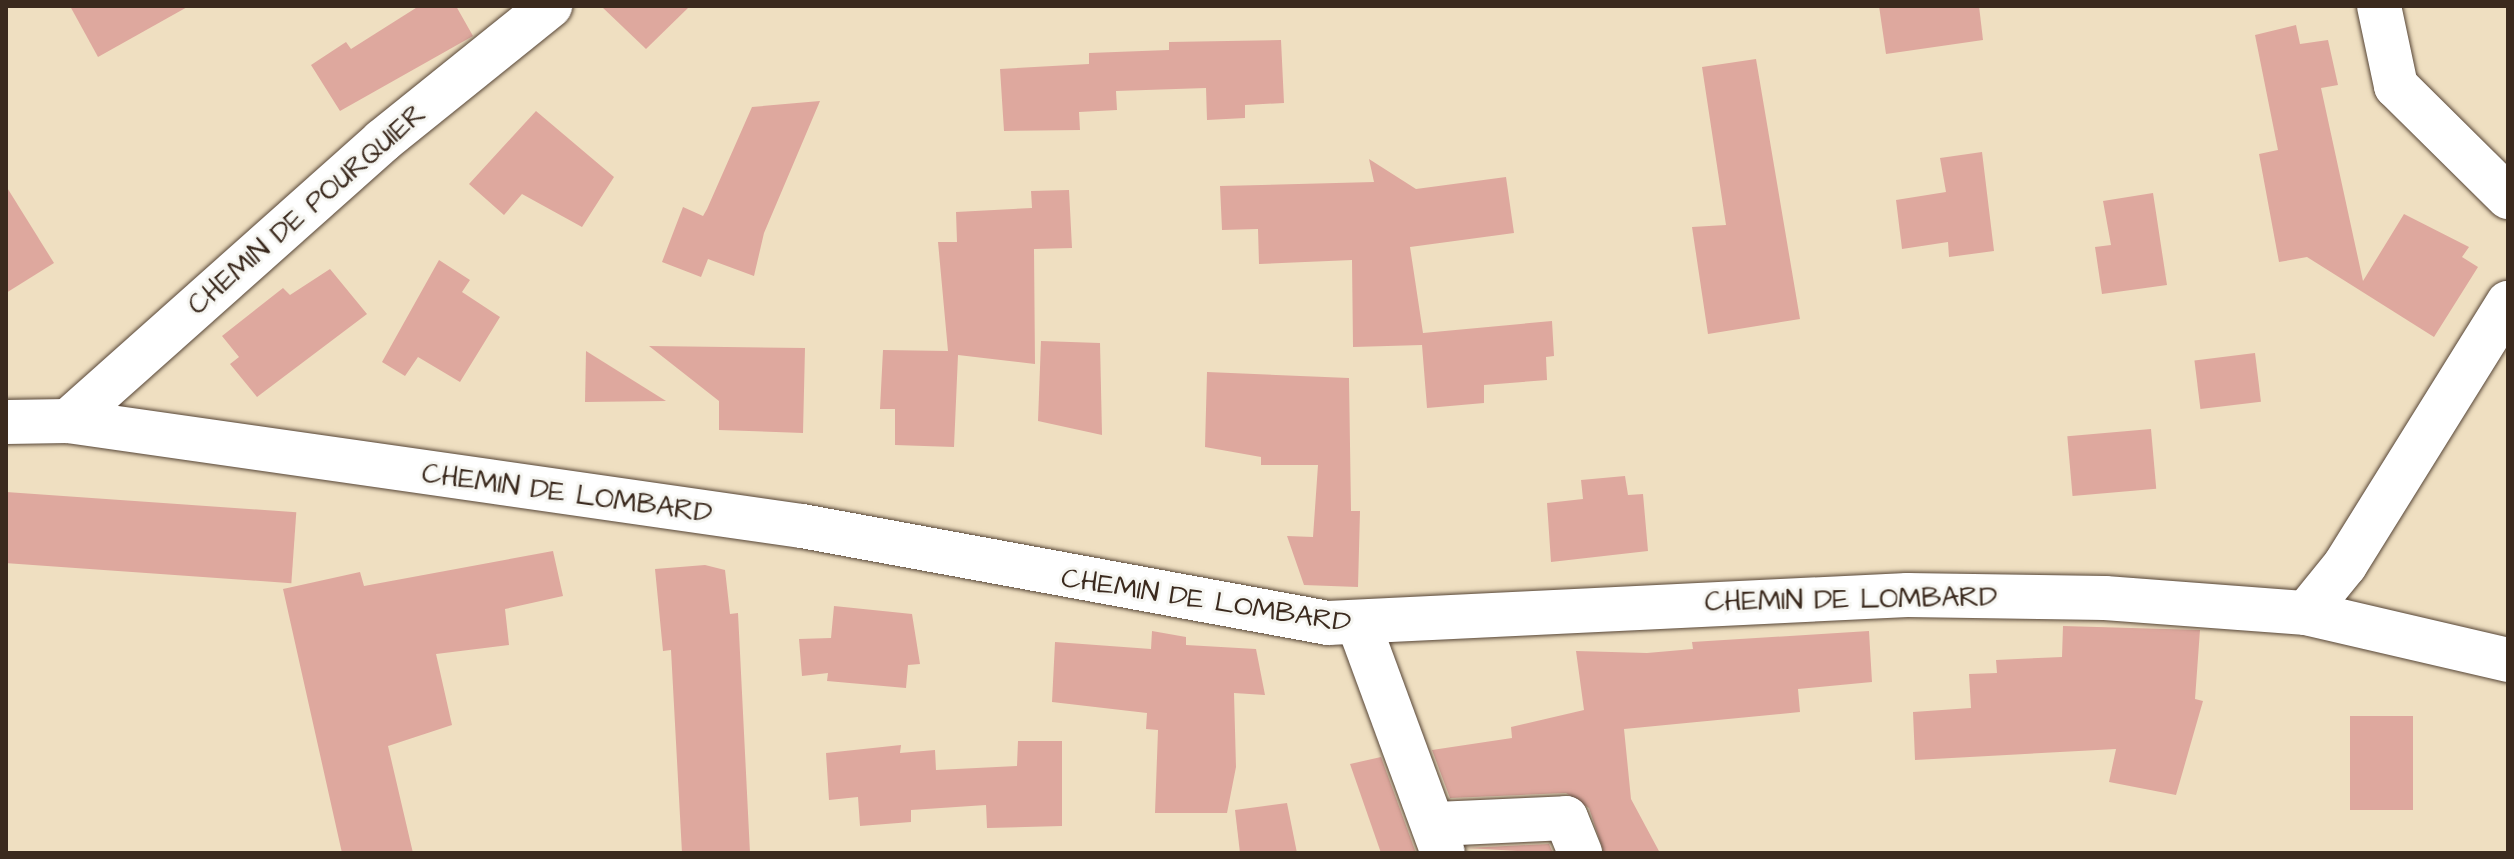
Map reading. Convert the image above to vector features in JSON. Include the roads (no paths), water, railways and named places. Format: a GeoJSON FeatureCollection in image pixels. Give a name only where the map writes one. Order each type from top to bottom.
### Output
{"type":"FeatureCollection","features":[{"type":"Feature","properties":{"kind":"street","name":"CHEMIN DE POURQUIER"},"geometry":{"type":"LineString","coordinates":[[68,421],[382,141],[550,6]]}},
{"type":"Feature","properties":{"kind":"street"},"geometry":{"type":"LineString","coordinates":[[2379,6],[2396,86],[2508,197]]}},
{"type":"Feature","properties":{"kind":"street"},"geometry":{"type":"LineString","coordinates":[[2306,613],[2345,565],[2508,303]]}},
{"type":"Feature","properties":{"kind":"street","name":"CHEMIN DE LOMBARD"},"geometry":{"type":"LineString","coordinates":[[6,422],[68,421],[802,526],[1086,584],[1359,625],[1907,595],[2306,613],[2508,660]]}},
{"type":"Feature","properties":{"kind":"street"},"geometry":{"type":"LineString","coordinates":[[1359,625],[1439,838],[1566,818],[1580,853]]}}]}
